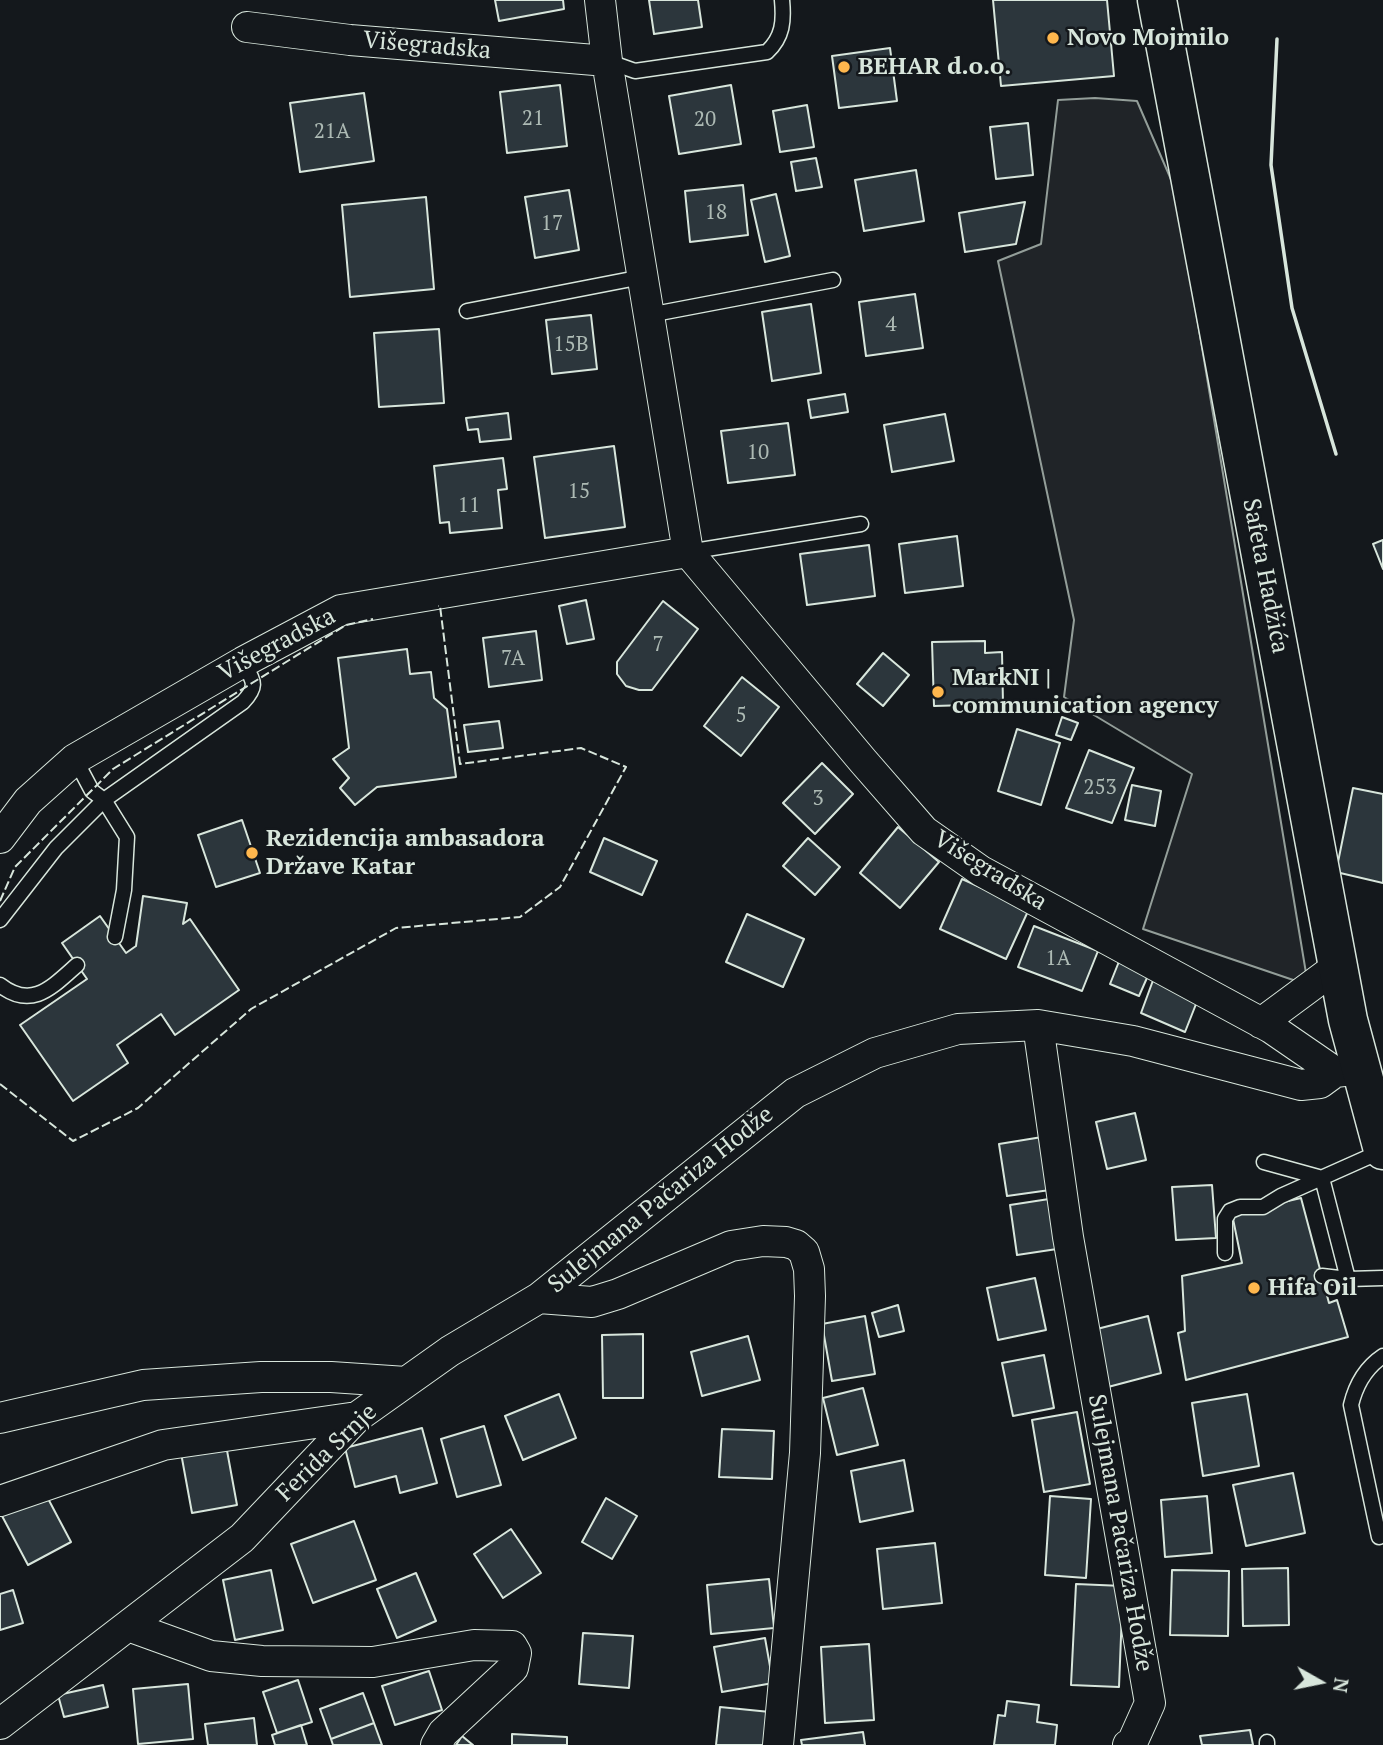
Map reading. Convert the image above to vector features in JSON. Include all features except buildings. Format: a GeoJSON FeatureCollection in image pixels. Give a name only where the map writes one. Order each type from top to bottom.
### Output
{"type":"FeatureCollection","features":[{"type":"Feature","properties":{"kind":"main road","name":"Safeta Hadžića"},"geometry":{"type":"LineString","coordinates":[[1157,0],[1356,1069],[1383,1150]]}},
{"type":"Feature","properties":{"kind":"street"},"geometry":{"type":"LineString","coordinates":[[600,0],[607,61],[688,552]]}},
{"type":"Feature","properties":{"kind":"street","name":"Višegradska"},"geometry":{"type":"LineString","coordinates":[[247,27],[350,40],[607,61]]}},
{"type":"Feature","properties":{"kind":"street","name":"Višegradska"},"geometry":{"type":"LineString","coordinates":[[0,838],[28,801],[75,759],[243,662],[341,610],[688,552],[924,831],[981,871],[1261,1023],[1356,1069]]}},
{"type":"Feature","properties":{"kind":"street"},"geometry":{"type":"LineString","coordinates":[[1261,1023],[1338,966]]}},
{"type":"Feature","properties":{"kind":"street","name":"Sulejmana Pačariza Hodže"},"geometry":{"type":"LineString","coordinates":[[1038,1025],[1068,1237],[1150,1703],[1129,1745]]}},
{"type":"Feature","properties":{"kind":"street","name":"Sulejmana Pačariza Hodže"},"geometry":{"type":"LineString","coordinates":[[539,1298],[796,1093],[875,1053],[958,1029],[1038,1025],[1133,1041],[1301,1085],[1320,1083],[1356,1069]]}},
{"type":"Feature","properties":{"kind":"street","name":"Sulejmana Pačariza Hodže"},"geometry":{"type":"LineString","coordinates":[[539,1298],[592,1302],[618,1294],[731,1246],[763,1241],[786,1242],[796,1245],[804,1252],[809,1269],[810,1296],[805,1453],[778,1745]]}},
{"type":"Feature","properties":{"kind":"street","name":"Ferida Srnje"},"geometry":{"type":"LineString","coordinates":[[0,1724],[242,1538],[357,1417],[450,1351],[539,1298]]}},
{"type":"Feature","properties":{"kind":"street"},"geometry":{"type":"LineString","coordinates":[[0,1418],[143,1385],[261,1377],[331,1377],[406,1382]]}},
{"type":"Feature","properties":{"kind":"street"},"geometry":{"type":"LineString","coordinates":[[0,1501],[163,1445],[357,1417]]}},
{"type":"Feature","properties":{"kind":"street"},"geometry":{"type":"LineString","coordinates":[[128,1626],[211,1656],[261,1661],[373,1662],[474,1645],[512,1646],[516,1653],[513,1668],[443,1734],[436,1745]]}},
{"type":"Feature","properties":{"kind":"lane","name":"Višegradska"},"geometry":{"type":"LineString","coordinates":[[607,61],[635,71],[767,52],[778,42],[784,21],[782,0]]}},
{"type":"Feature","properties":{"kind":"lane"},"geometry":{"type":"LineString","coordinates":[[467,311],[642,277]]}},
{"type":"Feature","properties":{"kind":"lane"},"geometry":{"type":"LineString","coordinates":[[649,315],[833,280]]}},
{"type":"Feature","properties":{"kind":"lane","name":"Višegradska"},"geometry":{"type":"LineString","coordinates":[[688,552],[861,524]]}},
{"type":"Feature","properties":{"kind":"lane"},"geometry":{"type":"LineString","coordinates":[[0,920],[56,848],[104,800],[243,702],[253,692],[254,682],[243,662]]}},
{"type":"Feature","properties":{"kind":"lane"},"geometry":{"type":"LineString","coordinates":[[75,759],[92,791],[104,800],[128,837],[124,890],[115,937]]}},
{"type":"Feature","properties":{"kind":"lane"},"geometry":{"type":"LineString","coordinates":[[0,985],[10,993],[29,998],[50,989],[77,965]]}},
{"type":"Feature","properties":{"kind":"lane"},"geometry":{"type":"LineString","coordinates":[[1225,1253],[1225,1219],[1230,1211],[1240,1207],[1263,1207],[1281,1196],[1383,1150]]}},
{"type":"Feature","properties":{"kind":"lane"},"geometry":{"type":"LineString","coordinates":[[1264,1162],[1322,1178]]}},
{"type":"Feature","properties":{"kind":"lane"},"geometry":{"type":"LineString","coordinates":[[1322,1178],[1348,1279]]}},
{"type":"Feature","properties":{"kind":"lane"},"geometry":{"type":"LineString","coordinates":[[1322,1276],[1348,1279],[1383,1278]]}},
{"type":"Feature","properties":{"kind":"lane"},"geometry":{"type":"LineString","coordinates":[[1379,1537],[1351,1405],[1356,1383],[1375,1361],[1383,1356]]}},
{"type":"Feature","properties":{"kind":"shaded area"},"geometry":{"type":"Polygon","coordinates":[[[1095,98],[1137,101],[1176,191],[1308,985],[1143,929],[1192,774],[1064,697],[1074,620],[998,261],[1041,244],[1058,100],[1095,98]]]}},
{"type":"Feature","properties":{"kind":"fence"},"geometry":{"type":"LineString","coordinates":[[0,1084],[73,1141],[138,1108],[251,1009],[396,928],[520,917],[560,887],[626,767],[581,748],[460,764],[438,606]]}},
{"type":"Feature","properties":{"kind":"fence"},"geometry":{"type":"LineString","coordinates":[[0,901],[15,867],[113,769],[346,625],[373,619]]}},
{"type":"Feature","properties":{"kind":"wall"},"geometry":{"type":"LineString","coordinates":[[1277,39],[1271,165],[1292,308],[1336,454]]}},
{"type":"Feature","properties":{"kind":"place","name":"Novo Mojmilo"},"geometry":{"type":"Point","coordinates":[1053,38]}},
{"type":"Feature","properties":{"kind":"place","name":"BEHAR d.o.o."},"geometry":{"type":"Point","coordinates":[844,67]}},
{"type":"Feature","properties":{"kind":"place","name":"MarkNI | communication agency"},"geometry":{"type":"Point","coordinates":[938,692]}},
{"type":"Feature","properties":{"kind":"place","name":"Rezidencija ambasadora Države Katar"},"geometry":{"type":"Point","coordinates":[252,853]}},
{"type":"Feature","properties":{"kind":"place","name":"Hifa Oil"},"geometry":{"type":"Point","coordinates":[1254,1288]}}]}
